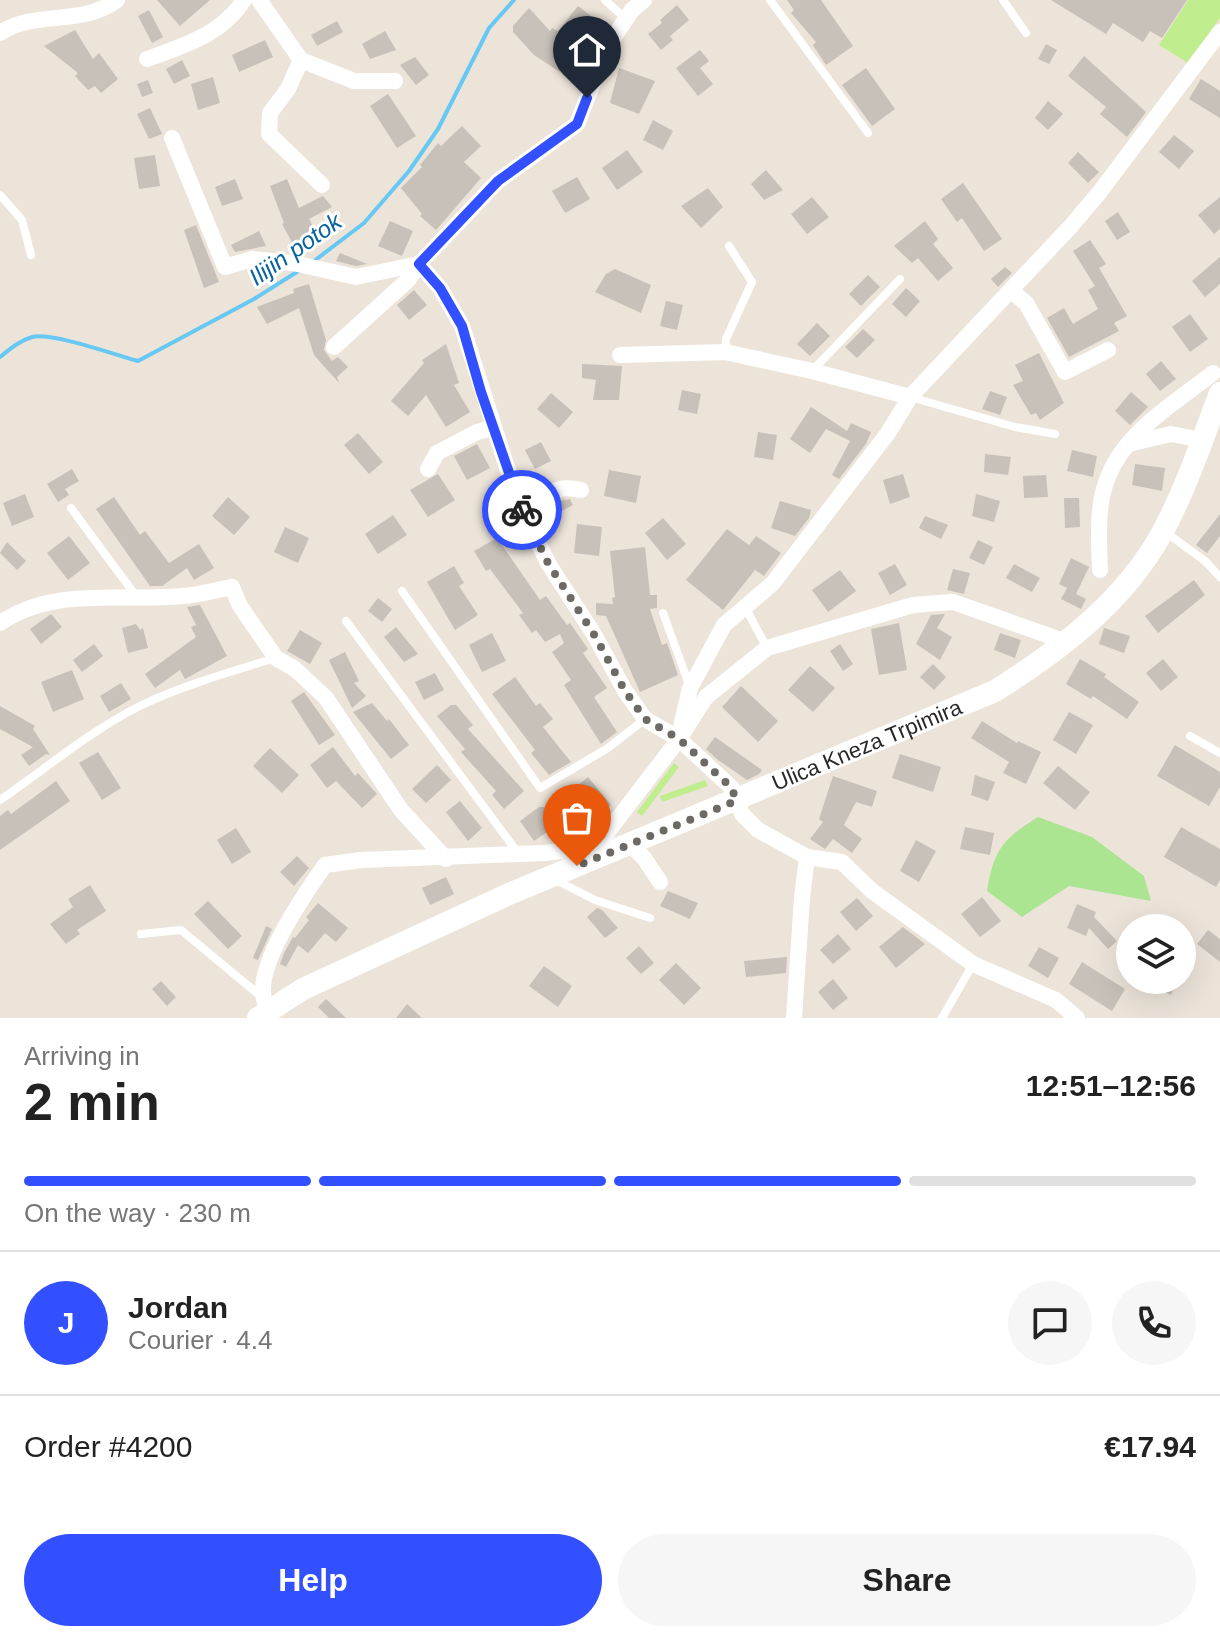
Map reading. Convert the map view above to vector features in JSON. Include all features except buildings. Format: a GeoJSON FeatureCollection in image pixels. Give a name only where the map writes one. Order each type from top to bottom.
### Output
{"type":"FeatureCollection","features":[{"type":"Feature","properties":{"kind":"main road","name":"Ulica Kneza Trpimira"},"geometry":{"type":"LineString","coordinates":[[264,1009],[550,877],[995,691],[1048,658],[1094,619],[1128,581],[1163,530],[1185,486],[1202,440],[1216,383]]}},
{"type":"Feature","properties":{"kind":"street"},"geometry":{"type":"LineString","coordinates":[[0,33],[14,24],[104,10],[117,0]]}},
{"type":"Feature","properties":{"kind":"street"},"geometry":{"type":"LineString","coordinates":[[147,59],[206,37],[233,16],[244,0]]}},
{"type":"Feature","properties":{"kind":"street"},"geometry":{"type":"LineString","coordinates":[[259,0],[301,60],[354,81],[395,81]]}},
{"type":"Feature","properties":{"kind":"street"},"geometry":{"type":"LineString","coordinates":[[334,347],[408,280],[419,264],[498,181],[577,124],[608,46],[626,19],[644,0]]}},
{"type":"Feature","properties":{"kind":"street"},"geometry":{"type":"LineString","coordinates":[[679,739],[690,688],[724,625],[773,583],[888,433],[910,397],[1099,193],[1220,32]]}},
{"type":"Feature","properties":{"kind":"street"},"geometry":{"type":"LineString","coordinates":[[301,60],[288,89],[270,113],[269,134],[322,185]]}},
{"type":"Feature","properties":{"kind":"street"},"geometry":{"type":"LineString","coordinates":[[172,138],[225,267],[252,259],[293,263],[356,277],[419,264]]}},
{"type":"Feature","properties":{"kind":"street"},"geometry":{"type":"LineString","coordinates":[[419,264],[440,288],[462,326],[493,428],[525,516],[548,563],[645,719],[679,739],[732,788],[742,814],[758,830],[807,857],[842,862],[872,891],[973,964],[1056,1000],[1077,1018]]}},
{"type":"Feature","properties":{"kind":"street"},"geometry":{"type":"LineString","coordinates":[[1011,291],[1026,303],[1065,372],[1108,350]]}},
{"type":"Feature","properties":{"kind":"street"},"geometry":{"type":"LineString","coordinates":[[620,355],[725,352],[910,397]]}},
{"type":"Feature","properties":{"kind":"street"},"geometry":{"type":"LineString","coordinates":[[1100,570],[1098,527],[1108,478],[1128,444],[1142,428],[1216,383]]}},
{"type":"Feature","properties":{"kind":"street"},"geometry":{"type":"LineString","coordinates":[[428,469],[437,453],[477,432],[493,428]]}},
{"type":"Feature","properties":{"kind":"street"},"geometry":{"type":"LineString","coordinates":[[1128,444],[1171,434],[1202,440]]}},
{"type":"Feature","properties":{"kind":"street"},"geometry":{"type":"LineString","coordinates":[[525,516],[557,489],[565,486],[581,490]]}},
{"type":"Feature","properties":{"kind":"street"},"geometry":{"type":"LineString","coordinates":[[0,623],[44,603],[85,597],[182,596],[232,587],[240,606],[276,658],[295,669],[326,698],[401,810],[446,859]]}},
{"type":"Feature","properties":{"kind":"street"},"geometry":{"type":"LineString","coordinates":[[264,1009],[265,975],[278,941],[299,901],[325,865],[361,860],[446,859],[571,850],[603,838],[679,739],[706,697],[767,648],[913,605],[953,602],[1067,642]]}},
{"type":"Feature","properties":{"kind":"street"},"geometry":{"type":"LineString","coordinates":[[630,844],[660,882]]}},
{"type":"Feature","properties":{"kind":"street"},"geometry":{"type":"LineString","coordinates":[[794,1018],[807,857]]}},
{"type":"Feature","properties":{"kind":"lane"},"geometry":{"type":"LineString","coordinates":[[605,0],[626,19]]}},
{"type":"Feature","properties":{"kind":"lane"},"geometry":{"type":"LineString","coordinates":[[770,0],[868,133]]}},
{"type":"Feature","properties":{"kind":"lane"},"geometry":{"type":"LineString","coordinates":[[1003,0],[1026,33]]}},
{"type":"Feature","properties":{"kind":"lane"},"geometry":{"type":"LineString","coordinates":[[0,195],[22,220],[31,255]]}},
{"type":"Feature","properties":{"kind":"lane"},"geometry":{"type":"LineString","coordinates":[[725,352],[726,339],[752,282],[729,246]]}},
{"type":"Feature","properties":{"kind":"lane"},"geometry":{"type":"LineString","coordinates":[[812,371],[900,279]]}},
{"type":"Feature","properties":{"kind":"lane"},"geometry":{"type":"LineString","coordinates":[[910,397],[1015,427],[1055,434]]}},
{"type":"Feature","properties":{"kind":"lane"},"geometry":{"type":"LineString","coordinates":[[71,508],[137,597]]}},
{"type":"Feature","properties":{"kind":"lane"},"geometry":{"type":"LineString","coordinates":[[1163,530],[1205,561],[1220,577]]}},
{"type":"Feature","properties":{"kind":"lane"},"geometry":{"type":"LineString","coordinates":[[402,591],[540,788],[608,748],[645,719]]}},
{"type":"Feature","properties":{"kind":"lane"},"geometry":{"type":"LineString","coordinates":[[745,607],[767,648]]}},
{"type":"Feature","properties":{"kind":"lane"},"geometry":{"type":"LineString","coordinates":[[663,613],[690,688]]}},
{"type":"Feature","properties":{"kind":"lane"},"geometry":{"type":"LineString","coordinates":[[346,621],[518,853]]}},
{"type":"Feature","properties":{"kind":"lane"},"geometry":{"type":"LineString","coordinates":[[0,800],[75,746],[141,706],[206,680],[276,658]]}},
{"type":"Feature","properties":{"kind":"lane"},"geometry":{"type":"LineString","coordinates":[[1190,736],[1220,753]]}},
{"type":"Feature","properties":{"kind":"lane"},"geometry":{"type":"LineString","coordinates":[[550,877],[595,900],[650,918]]}},
{"type":"Feature","properties":{"kind":"lane"},"geometry":{"type":"LineString","coordinates":[[141,934],[181,930],[264,1009]]}},
{"type":"Feature","properties":{"kind":"lane"},"geometry":{"type":"LineString","coordinates":[[942,1018],[973,964]]}},
{"type":"Feature","properties":{"kind":"green space"},"geometry":{"type":"Polygon","coordinates":[[[1188,0],[1220,0],[1220,18],[1188,63],[1159,45],[1188,0]]]}},
{"type":"Feature","properties":{"kind":"green space"},"geometry":{"type":"Polygon","coordinates":[[[674,763],[679,767],[642,816],[637,812],[674,763]]]}},
{"type":"Feature","properties":{"kind":"green space"},"geometry":{"type":"Polygon","coordinates":[[[705,780],[708,786],[662,802],[660,796],[705,780]]]}},
{"type":"Feature","properties":{"kind":"green space"},"geometry":{"type":"Polygon","coordinates":[[[1038,817],[1092,837],[1144,876],[1151,901],[1069,886],[1022,917],[987,891],[993,865],[1002,846],[1038,817]]]}},
{"type":"Feature","properties":{"kind":"waterway","name":"Ilijin potok"},"geometry":{"type":"LineString","coordinates":[[314,261],[364,223],[409,171],[438,129],[489,28],[514,0]]}},
{"type":"Feature","properties":{"kind":"waterway","name":"Ilijin potok"},"geometry":{"type":"LineString","coordinates":[[0,357],[23,341],[41,336],[138,361],[254,299],[300,270]]}},
{"type":"Feature","properties":{"kind":"way so far"},"geometry":{"type":"LineString","coordinates":[[522,510],[548,563],[645,719],[679,739],[732,788],[736,801],[577,866]]}},
{"type":"Feature","properties":{"kind":"route"},"geometry":{"type":"LineString","coordinates":[[522,510],[462,326],[440,288],[419,264],[498,181],[577,124],[587,98]]}}]}
